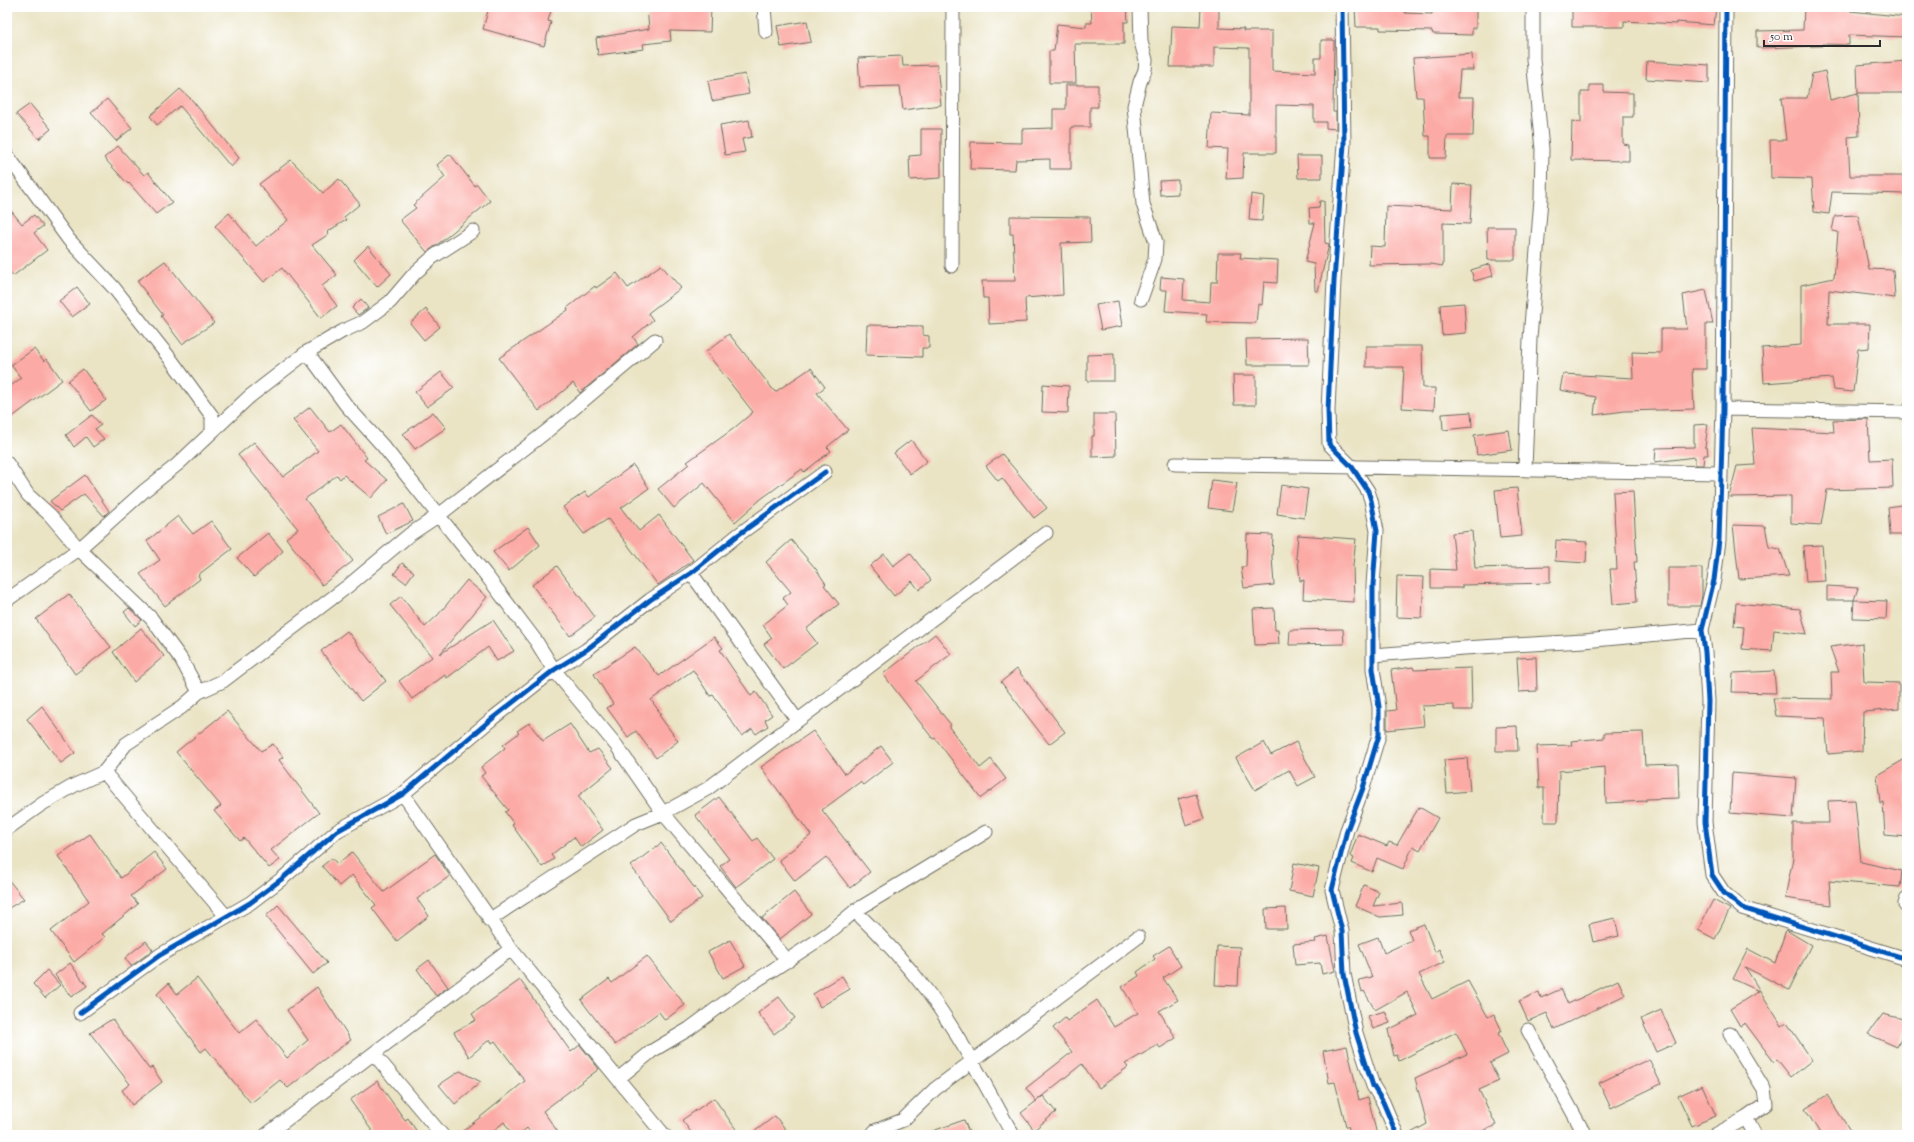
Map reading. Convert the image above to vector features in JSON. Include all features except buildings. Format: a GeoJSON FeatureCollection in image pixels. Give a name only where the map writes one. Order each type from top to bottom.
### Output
{"type":"FeatureCollection","features":[{"type":"Feature","properties":{"kind":"street"},"geometry":{"type":"LineString","coordinates":[[764,7],[766,32]]}},
{"type":"Feature","properties":{"kind":"street"},"geometry":{"type":"LineString","coordinates":[[952,266],[953,7]]}},
{"type":"Feature","properties":{"kind":"street"},"geometry":{"type":"LineString","coordinates":[[1140,7],[1141,42],[1146,60],[1145,70],[1140,82],[1134,106],[1143,204],[1156,242],[1155,258],[1142,299]]}},
{"type":"Feature","properties":{"kind":"street"},"geometry":{"type":"LineString","coordinates":[[1342,7],[1344,144],[1334,288],[1328,410],[1329,444],[1331,448],[1352,467],[1368,492],[1377,531],[1373,585],[1373,668],[1379,707],[1379,735],[1363,788],[1347,830],[1332,890],[1342,931],[1344,974],[1356,1033],[1373,1086],[1383,1102],[1397,1135]]}},
{"type":"Feature","properties":{"kind":"street"},"geometry":{"type":"LineString","coordinates":[[1525,469],[1530,338],[1541,199],[1542,149],[1533,59],[1533,7]]}},
{"type":"Feature","properties":{"kind":"street"},"geometry":{"type":"LineString","coordinates":[[1726,7],[1723,409],[1719,540],[1714,580],[1702,630],[1708,701],[1705,822],[1712,875],[1724,893],[1742,908],[1907,959]]}},
{"type":"Feature","properties":{"kind":"street"},"geometry":{"type":"LineString","coordinates":[[7,154],[69,240],[114,288],[172,361],[212,416],[212,431]]}},
{"type":"Feature","properties":{"kind":"street"},"geometry":{"type":"LineString","coordinates":[[7,600],[79,549],[144,491],[178,464],[249,397],[307,352],[343,331],[364,322],[390,302],[414,274],[433,257],[473,231]]}},
{"type":"Feature","properties":{"kind":"street"},"geometry":{"type":"LineString","coordinates":[[7,830],[42,804],[68,789],[104,772],[126,744],[182,707],[199,692],[223,681],[348,586],[409,535],[439,515],[547,431],[655,340]]}},
{"type":"Feature","properties":{"kind":"street"},"geometry":{"type":"LineString","coordinates":[[307,352],[346,405],[383,446],[439,515],[536,641],[554,670],[616,745],[663,814],[788,961]]}},
{"type":"Feature","properties":{"kind":"street"},"geometry":{"type":"LineString","coordinates":[[1723,409],[1907,412]]}},
{"type":"Feature","properties":{"kind":"street"},"geometry":{"type":"LineString","coordinates":[[7,463],[28,495],[50,516],[79,549],[151,618],[181,659],[199,692]]}},
{"type":"Feature","properties":{"kind":"street"},"geometry":{"type":"LineString","coordinates":[[1175,464],[1721,473]]}},
{"type":"Feature","properties":{"kind":"street"},"geometry":{"type":"LineString","coordinates":[[80,1013],[160,955],[250,903],[272,887],[337,831],[403,794],[493,718],[554,670],[586,650],[650,600],[691,573],[738,535],[825,472]]}},
{"type":"Feature","properties":{"kind":"street"},"geometry":{"type":"LineString","coordinates":[[489,920],[636,824],[663,814],[707,789],[1046,533]]}},
{"type":"Feature","properties":{"kind":"street"},"geometry":{"type":"LineString","coordinates":[[691,573],[797,720]]}},
{"type":"Feature","properties":{"kind":"street"},"geometry":{"type":"LineString","coordinates":[[1373,655],[1584,641],[1702,630]]}},
{"type":"Feature","properties":{"kind":"street"},"geometry":{"type":"LineString","coordinates":[[104,772],[226,916]]}},
{"type":"Feature","properties":{"kind":"street"},"geometry":{"type":"LineString","coordinates":[[403,794],[489,920],[511,949],[619,1078],[664,1135]]}},
{"type":"Feature","properties":{"kind":"street"},"geometry":{"type":"LineString","coordinates":[[619,1078],[652,1051],[689,1029],[739,992],[826,935],[855,911],[986,832]]}},
{"type":"Feature","properties":{"kind":"street"},"geometry":{"type":"LineString","coordinates":[[855,911],[887,942],[927,991],[973,1062],[1013,1135]]}},
{"type":"Feature","properties":{"kind":"street"},"geometry":{"type":"LineString","coordinates":[[872,1135],[875,1131],[903,1120],[935,1089],[1138,937]]}},
{"type":"Feature","properties":{"kind":"street"},"geometry":{"type":"LineString","coordinates":[[266,1135],[511,949]]}},
{"type":"Feature","properties":{"kind":"street"},"geometry":{"type":"LineString","coordinates":[[1528,1030],[1585,1135]]}},
{"type":"Feature","properties":{"kind":"street"},"geometry":{"type":"LineString","coordinates":[[1715,1135],[1746,1118],[1766,1104],[1764,1088],[1730,1034]]}},
{"type":"Feature","properties":{"kind":"street"},"geometry":{"type":"LineString","coordinates":[[374,1054],[442,1135]]}},
{"type":"Feature","properties":{"kind":"street"},"geometry":{"type":"LineString","coordinates":[[1746,1118],[1755,1135]]}},
{"type":"Feature","properties":{"kind":"cycle path"},"geometry":{"type":"LineString","coordinates":[[1342,7],[1344,144],[1334,281],[1328,410],[1329,444],[1352,467],[1368,491],[1377,531],[1373,585],[1373,669],[1379,707],[1379,735],[1363,788],[1347,830],[1332,890],[1342,931],[1344,974],[1356,1033],[1373,1086],[1383,1102],[1397,1135]]}},
{"type":"Feature","properties":{"kind":"cycle path"},"geometry":{"type":"LineString","coordinates":[[1726,7],[1723,409],[1719,540],[1714,580],[1702,630],[1708,701],[1705,822],[1712,875],[1724,893],[1742,908],[1907,959]]}},
{"type":"Feature","properties":{"kind":"cycle path"},"geometry":{"type":"LineString","coordinates":[[80,1013],[160,955],[250,903],[283,878],[337,831],[403,794],[493,718],[554,670],[586,650],[650,600],[691,573],[738,535],[825,472]]}}]}
